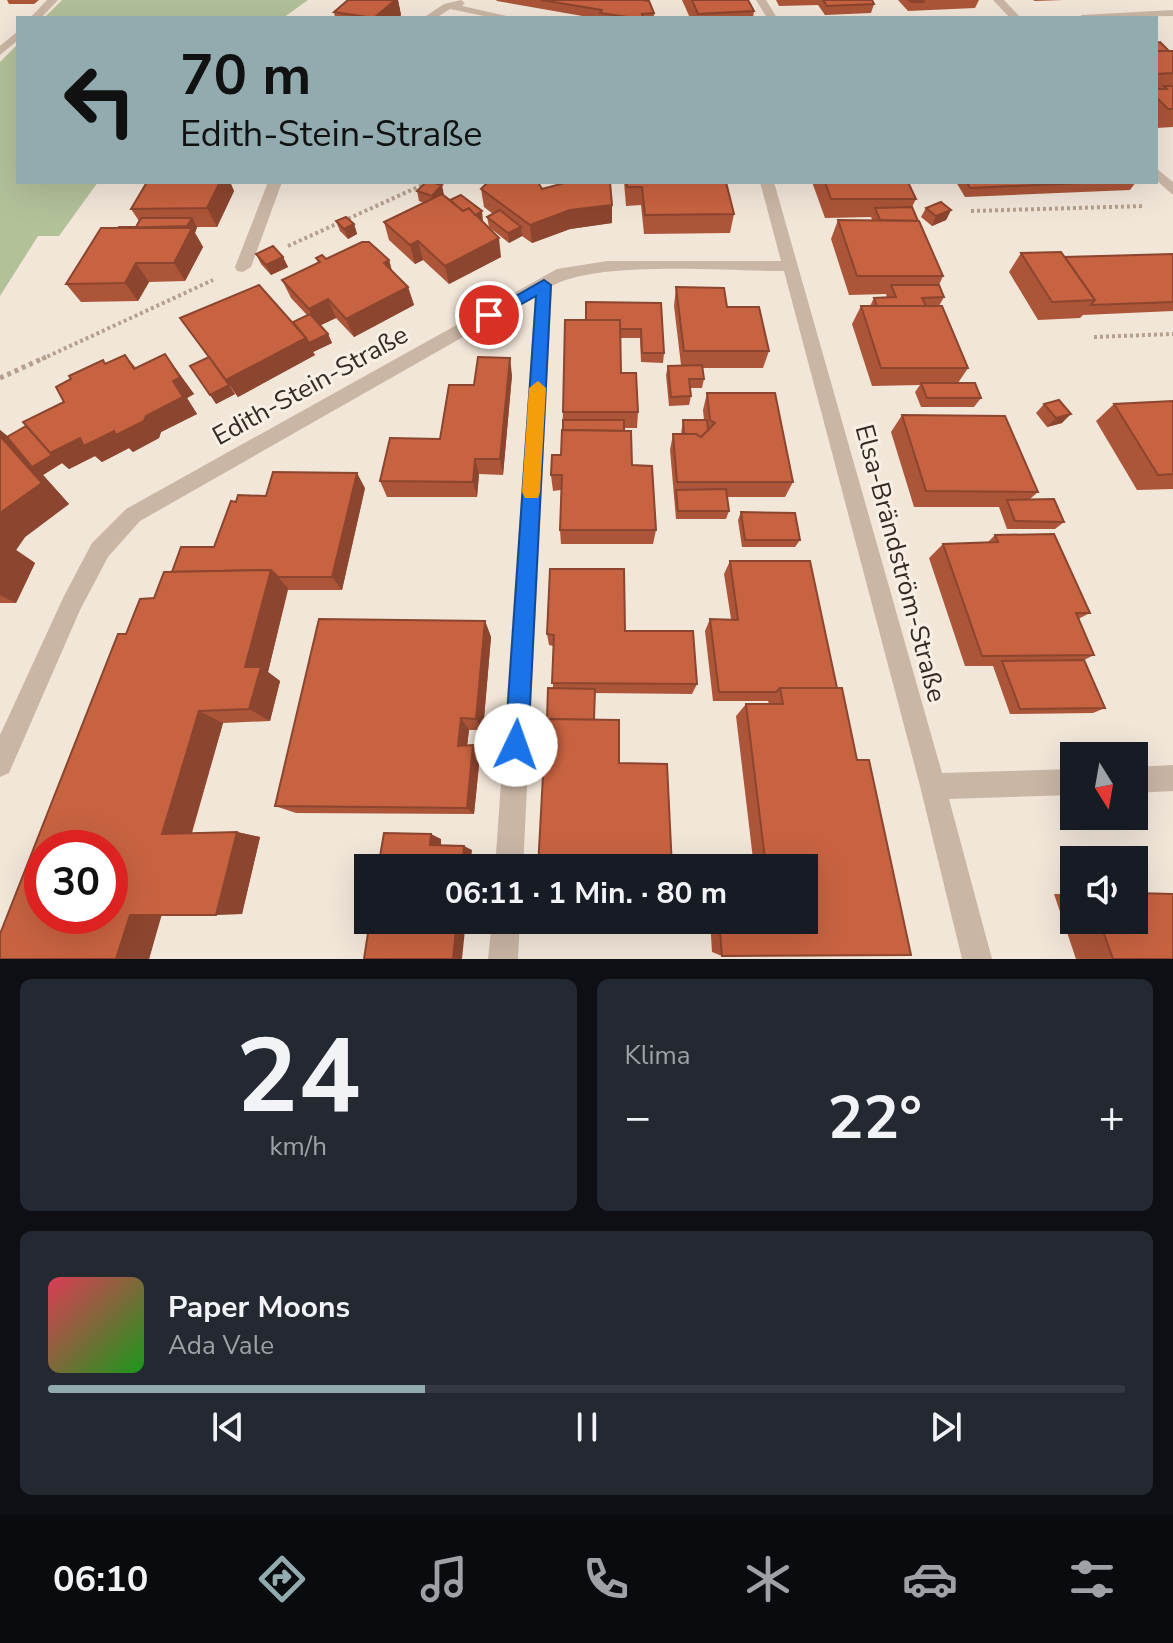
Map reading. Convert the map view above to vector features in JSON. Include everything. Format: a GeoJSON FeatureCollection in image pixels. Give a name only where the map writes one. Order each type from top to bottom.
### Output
{"type":"FeatureCollection","features":[{"type":"Feature","properties":{"kind":"street"},"geometry":{"type":"LineString","coordinates":[[37,16],[53,0]]}},
{"type":"Feature","properties":{"kind":"street"},"geometry":{"type":"LineString","coordinates":[[431,16],[448,6],[471,0]]}},
{"type":"Feature","properties":{"kind":"street"},"geometry":{"type":"LineString","coordinates":[[998,0],[1014,16]]}},
{"type":"Feature","properties":{"kind":"street"},"geometry":{"type":"LineString","coordinates":[[448,6],[500,16]]}},
{"type":"Feature","properties":{"kind":"street"},"geometry":{"type":"LineString","coordinates":[[1118,16],[1173,13]]}},
{"type":"Feature","properties":{"kind":"street"},"geometry":{"type":"LineString","coordinates":[[0,52],[16,36]]}},
{"type":"Feature","properties":{"kind":"street"},"geometry":{"type":"LineString","coordinates":[[1158,174],[1173,191]]}},
{"type":"Feature","properties":{"kind":"street"},"geometry":{"type":"LineString","coordinates":[[243,267],[274,184]]}},
{"type":"Feature","properties":{"kind":"street","name":"Elsa-Brändström-Straße"},"geometry":{"type":"LineString","coordinates":[[768,184],[933,786],[977,959]]}},
{"type":"Feature","properties":{"kind":"street","name":"Edith-Stein-Straße"},"geometry":{"type":"LineString","coordinates":[[0,764],[87,573],[100,550],[133,515],[574,269],[607,266],[790,266]]}},
{"type":"Feature","properties":{"kind":"street"},"geometry":{"type":"LineString","coordinates":[[510,854],[544,285]]}},
{"type":"Feature","properties":{"kind":"street"},"geometry":{"type":"LineString","coordinates":[[1148,779],[1173,778]]}},
{"type":"Feature","properties":{"kind":"street"},"geometry":{"type":"LineString","coordinates":[[933,786],[1060,782]]}},
{"type":"Feature","properties":{"kind":"street"},"geometry":{"type":"LineString","coordinates":[[503,959],[505,934]]}},
{"type":"Feature","properties":{"kind":"path"},"geometry":{"type":"LineString","coordinates":[[971,211],[1157,205]]}},
{"type":"Feature","properties":{"kind":"path"},"geometry":{"type":"LineString","coordinates":[[1094,337],[1173,334]]}},
{"type":"Feature","properties":{"kind":"green space"},"geometry":{"type":"Polygon","coordinates":[[[62,0],[308,0],[286,16],[46,16],[62,0]]]}},
{"type":"Feature","properties":{"kind":"green space"},"geometry":{"type":"Polygon","coordinates":[[[16,46],[16,184],[97,184],[59,236],[38,236],[0,296],[0,62],[16,46]]]}},
{"type":"Feature","properties":{"kind":"building"},"geometry":{"type":"Polygon","coordinates":[[[348,0],[395,0],[376,16],[334,12],[348,0]]]}},
{"type":"Feature","properties":{"kind":"building"},"geometry":{"type":"Polygon","coordinates":[[[541,0],[643,0],[649,1],[654,13],[620,16],[600,13],[602,10],[541,0]]]}},
{"type":"Feature","properties":{"kind":"building"},"geometry":{"type":"Polygon","coordinates":[[[692,0],[748,0],[754,11],[698,14],[692,0]]]}},
{"type":"Feature","properties":{"kind":"building"},"geometry":{"type":"Polygon","coordinates":[[[823,0],[872,0],[874,4],[827,6],[823,0]]]}},
{"type":"Feature","properties":{"kind":"building"},"geometry":{"type":"Polygon","coordinates":[[[1160,42],[1169,51],[1158,51],[1160,42]]]}},
{"type":"Feature","properties":{"kind":"building"},"geometry":{"type":"Polygon","coordinates":[[[1158,51],[1173,51],[1173,73],[1158,74],[1158,51]]]}},
{"type":"Feature","properties":{"kind":"building"},"geometry":{"type":"Polygon","coordinates":[[[1164,86],[1173,86],[1173,109],[1168,109],[1158,99],[1158,89],[1167,89],[1164,86]]]}},
{"type":"Feature","properties":{"kind":"building"},"geometry":{"type":"Polygon","coordinates":[[[146,184],[219,184],[207,208],[131,209],[146,184]]]}},
{"type":"Feature","properties":{"kind":"building"},"geometry":{"type":"Polygon","coordinates":[[[424,184],[442,185],[432,196],[417,191],[424,184]]]}},
{"type":"Feature","properties":{"kind":"building"},"geometry":{"type":"Polygon","coordinates":[[[486,184],[539,184],[542,189],[561,184],[610,184],[612,205],[570,210],[530,225],[481,189],[486,184]]]}},
{"type":"Feature","properties":{"kind":"building"},"geometry":{"type":"Polygon","coordinates":[[[627,184],[726,184],[734,214],[645,215],[642,187],[627,187],[627,184]]]}},
{"type":"Feature","properties":{"kind":"building"},"geometry":{"type":"Polygon","coordinates":[[[826,184],[909,184],[916,199],[831,199],[826,184]]]}},
{"type":"Feature","properties":{"kind":"building"},"geometry":{"type":"Polygon","coordinates":[[[968,184],[1057,184],[970,188],[968,184]]]}},
{"type":"Feature","properties":{"kind":"building"},"geometry":{"type":"Polygon","coordinates":[[[442,194],[463,211],[469,208],[499,238],[445,266],[418,241],[410,245],[384,222],[442,194]]]}},
{"type":"Feature","properties":{"kind":"building"},"geometry":{"type":"Polygon","coordinates":[[[461,195],[482,211],[475,215],[469,208],[463,211],[450,200],[461,195]]]}},
{"type":"Feature","properties":{"kind":"building"},"geometry":{"type":"Polygon","coordinates":[[[941,202],[951,210],[936,216],[926,208],[941,202]]]}},
{"type":"Feature","properties":{"kind":"building"},"geometry":{"type":"Polygon","coordinates":[[[912,207],[918,221],[880,220],[875,208],[912,207]]]}},
{"type":"Feature","properties":{"kind":"building"},"geometry":{"type":"Polygon","coordinates":[[[500,210],[521,227],[508,233],[487,217],[500,210]]]}},
{"type":"Feature","properties":{"kind":"building"},"geometry":{"type":"Polygon","coordinates":[[[346,217],[354,224],[344,229],[336,221],[346,217]]]}},
{"type":"Feature","properties":{"kind":"building"},"geometry":{"type":"Polygon","coordinates":[[[141,218],[192,218],[187,226],[118,228],[136,227],[141,218]]]}},
{"type":"Feature","properties":{"kind":"building"},"geometry":{"type":"Polygon","coordinates":[[[838,220],[919,221],[943,276],[857,276],[838,220]]]}},
{"type":"Feature","properties":{"kind":"building"},"geometry":{"type":"Polygon","coordinates":[[[101,228],[192,228],[174,263],[136,263],[125,283],[66,284],[101,228]]]}},
{"type":"Feature","properties":{"kind":"building"},"geometry":{"type":"Polygon","coordinates":[[[362,242],[369,242],[389,260],[384,263],[408,287],[346,319],[328,299],[309,309],[282,280],[320,262],[316,258],[322,255],[326,259],[362,242]]]}},
{"type":"Feature","properties":{"kind":"building"},"geometry":{"type":"Polygon","coordinates":[[[273,246],[283,257],[266,265],[256,254],[273,246]]]}},
{"type":"Feature","properties":{"kind":"building"},"geometry":{"type":"Polygon","coordinates":[[[1061,252],[1095,300],[1052,302],[1021,253],[1061,252]]]}},
{"type":"Feature","properties":{"kind":"building"},"geometry":{"type":"Polygon","coordinates":[[[1173,254],[1173,302],[1091,305],[1095,300],[1065,257],[1173,254]]]}},
{"type":"Feature","properties":{"kind":"building"},"geometry":{"type":"Polygon","coordinates":[[[259,285],[306,338],[226,380],[180,318],[259,285]]]}},
{"type":"Feature","properties":{"kind":"building"},"geometry":{"type":"Polygon","coordinates":[[[891,285],[939,285],[944,297],[922,298],[926,306],[877,306],[874,298],[896,297],[891,285]]]}},
{"type":"Feature","properties":{"kind":"building"},"geometry":{"type":"Polygon","coordinates":[[[676,287],[724,288],[727,307],[759,307],[769,351],[684,351],[676,287]]]}},
{"type":"Feature","properties":{"kind":"building"},"geometry":{"type":"Polygon","coordinates":[[[586,302],[661,303],[664,353],[642,353],[641,329],[620,329],[620,320],[586,320],[586,302]]]}},
{"type":"Feature","properties":{"kind":"building"},"geometry":{"type":"Polygon","coordinates":[[[861,306],[942,306],[968,368],[881,368],[861,306]]]}},
{"type":"Feature","properties":{"kind":"building"},"geometry":{"type":"Polygon","coordinates":[[[310,314],[328,334],[309,343],[293,322],[310,314]]]}},
{"type":"Feature","properties":{"kind":"building"},"geometry":{"type":"Polygon","coordinates":[[[565,320],[620,320],[621,373],[636,373],[638,412],[563,412],[565,320]]]}},
{"type":"Feature","properties":{"kind":"building"},"geometry":{"type":"Polygon","coordinates":[[[165,354],[180,377],[173,381],[183,397],[116,435],[114,431],[84,446],[80,438],[50,453],[23,422],[64,402],[56,387],[71,379],[69,376],[103,360],[105,364],[125,355],[134,369],[165,354]]]}},
{"type":"Feature","properties":{"kind":"building"},"geometry":{"type":"Polygon","coordinates":[[[209,357],[229,385],[210,395],[190,366],[209,357]]]}},
{"type":"Feature","properties":{"kind":"building"},"geometry":{"type":"Polygon","coordinates":[[[478,357],[510,358],[500,459],[475,459],[473,482],[380,481],[390,438],[440,439],[449,385],[474,385],[478,357]]]}},
{"type":"Feature","properties":{"kind":"building"},"geometry":{"type":"Polygon","coordinates":[[[702,365],[704,379],[689,379],[691,396],[671,397],[668,366],[702,365]]]}},
{"type":"Feature","properties":{"kind":"building"},"geometry":{"type":"Polygon","coordinates":[[[921,383],[975,383],[981,398],[927,398],[921,383]]]}},
{"type":"Feature","properties":{"kind":"building"},"geometry":{"type":"Polygon","coordinates":[[[707,393],[775,393],[793,482],[677,482],[673,434],[696,434],[701,437],[715,423],[710,420],[707,393]]]}},
{"type":"Feature","properties":{"kind":"building"},"geometry":{"type":"Polygon","coordinates":[[[1059,400],[1071,414],[1056,418],[1044,404],[1059,400]]]}},
{"type":"Feature","properties":{"kind":"building"},"geometry":{"type":"Polygon","coordinates":[[[1173,401],[1173,474],[1158,475],[1114,404],[1173,401]]]}},
{"type":"Feature","properties":{"kind":"building"},"geometry":{"type":"Polygon","coordinates":[[[902,415],[1005,416],[1038,492],[926,491],[902,415]]]}},
{"type":"Feature","properties":{"kind":"building"},"geometry":{"type":"Polygon","coordinates":[[[563,420],[624,420],[624,431],[563,430],[563,420]]]}},
{"type":"Feature","properties":{"kind":"building"},"geometry":{"type":"Polygon","coordinates":[[[683,420],[707,420],[709,429],[701,437],[684,434],[683,420]]]}},
{"type":"Feature","properties":{"kind":"building"},"geometry":{"type":"Polygon","coordinates":[[[26,426],[52,455],[32,467],[7,437],[26,426]]]}},
{"type":"Feature","properties":{"kind":"building"},"geometry":{"type":"Polygon","coordinates":[[[562,430],[631,431],[632,465],[652,466],[656,530],[560,530],[562,475],[551,475],[552,455],[561,455],[562,430]]]}},
{"type":"Feature","properties":{"kind":"building"},"geometry":{"type":"Polygon","coordinates":[[[0,436],[42,483],[0,513],[0,436]]]}},
{"type":"Feature","properties":{"kind":"building"},"geometry":{"type":"Polygon","coordinates":[[[273,472],[357,473],[332,577],[278,577],[271,570],[172,572],[181,547],[214,547],[231,501],[236,502],[238,495],[266,496],[273,472]]]}},
{"type":"Feature","properties":{"kind":"building"},"geometry":{"type":"Polygon","coordinates":[[[726,489],[729,511],[678,511],[676,490],[726,489]]]}},
{"type":"Feature","properties":{"kind":"building"},"geometry":{"type":"Polygon","coordinates":[[[1054,499],[1064,522],[1015,521],[1007,500],[1054,499]]]}},
{"type":"Feature","properties":{"kind":"building"},"geometry":{"type":"Polygon","coordinates":[[[741,512],[795,513],[800,540],[745,540],[741,512]]]}},
{"type":"Feature","properties":{"kind":"building"},"geometry":{"type":"Polygon","coordinates":[[[1054,534],[1090,613],[1076,613],[1094,655],[982,656],[943,544],[998,542],[995,535],[1054,534]]]}},
{"type":"Feature","properties":{"kind":"building"},"geometry":{"type":"Polygon","coordinates":[[[730,561],[810,561],[837,688],[719,692],[710,619],[738,620],[730,561]]]}},
{"type":"Feature","properties":{"kind":"building"},"geometry":{"type":"Polygon","coordinates":[[[550,569],[624,569],[625,631],[693,631],[697,684],[552,683],[554,635],[547,634],[550,569]]]}},
{"type":"Feature","properties":{"kind":"building"},"geometry":{"type":"Polygon","coordinates":[[[271,570],[245,667],[261,667],[249,709],[199,711],[162,834],[237,832],[216,915],[130,915],[128,921],[128,830],[41,830],[118,634],[126,634],[140,599],[154,598],[164,572],[271,570]]]}},
{"type":"Feature","properties":{"kind":"building"},"geometry":{"type":"Polygon","coordinates":[[[319,619],[485,621],[476,719],[461,718],[458,746],[473,745],[467,808],[275,806],[319,619]]]}},
{"type":"Feature","properties":{"kind":"building"},"geometry":{"type":"Polygon","coordinates":[[[1084,660],[1105,708],[1020,709],[1002,661],[1084,660]]]}},
{"type":"Feature","properties":{"kind":"building"},"geometry":{"type":"Polygon","coordinates":[[[548,688],[595,689],[594,720],[547,719],[548,688]]]}},
{"type":"Feature","properties":{"kind":"building"},"geometry":{"type":"Polygon","coordinates":[[[780,688],[842,688],[857,760],[869,760],[911,955],[722,956],[720,934],[818,934],[818,854],[764,854],[746,704],[783,704],[780,688]]]}},
{"type":"Feature","properties":{"kind":"building"},"geometry":{"type":"Polygon","coordinates":[[[546,719],[619,720],[619,763],[667,764],[671,854],[539,854],[546,719]]]}},
{"type":"Feature","properties":{"kind":"building"},"geometry":{"type":"Polygon","coordinates":[[[384,833],[431,834],[430,845],[464,846],[463,854],[380,854],[384,833]]]}},
{"type":"Feature","properties":{"kind":"building"},"geometry":{"type":"Polygon","coordinates":[[[24,873],[24,934],[124,934],[116,959],[0,959],[0,934],[24,873]]]}},
{"type":"Feature","properties":{"kind":"building"},"geometry":{"type":"Polygon","coordinates":[[[1148,893],[1173,894],[1173,959],[1113,959],[1104,934],[1148,934],[1148,893]]]}},
{"type":"Feature","properties":{"kind":"building"},"geometry":{"type":"Polygon","coordinates":[[[368,934],[456,934],[453,959],[364,959],[368,934]]]}},
{"type":"Feature","properties":{"kind":"slow traffic"},"geometry":{"type":"LineString","coordinates":[[531,492],[538,388]]}},
{"type":"Feature","properties":{"kind":"route"},"geometry":{"type":"LineString","coordinates":[[489,315],[544,285],[516,745]]}}]}
